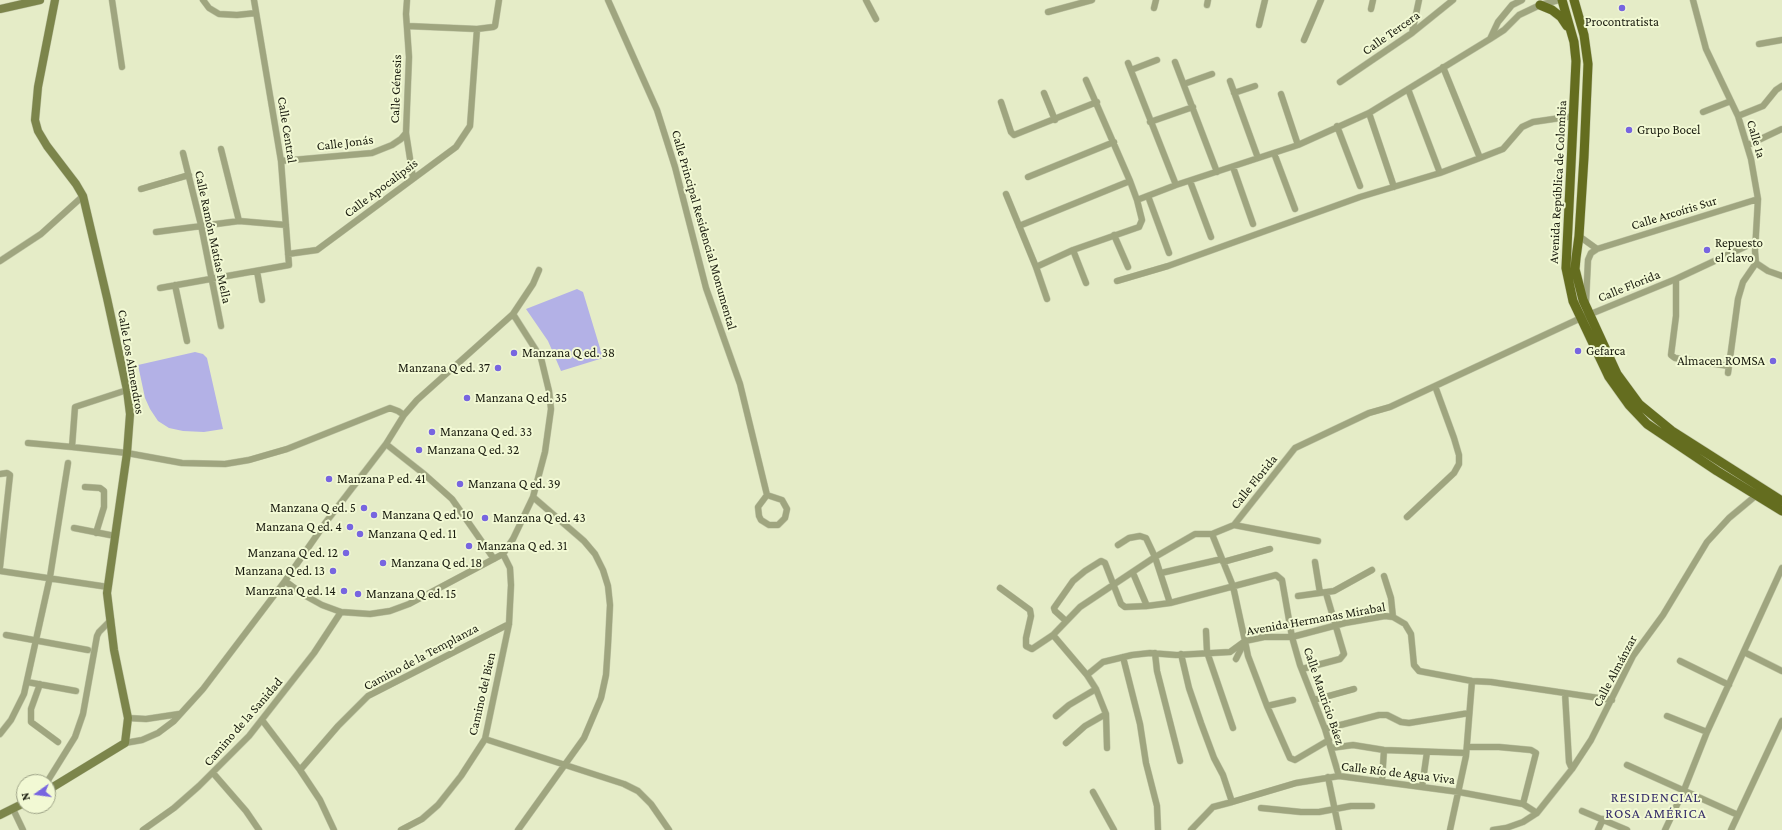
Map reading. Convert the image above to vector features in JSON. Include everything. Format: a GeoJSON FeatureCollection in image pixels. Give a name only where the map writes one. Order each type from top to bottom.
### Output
{"type":"FeatureCollection","features":[{"type":"Feature","properties":{"kind":"main road","name":"Avenida República de Colombia"},"geometry":{"type":"LineString","coordinates":[[1561,0],[1572,34],[1576,62],[1566,268],[1571,296],[1609,377],[1629,405],[1647,424],[1717,471],[1759,493],[1782,501]]}},
{"type":"Feature","properties":{"kind":"main road","name":"Avenida República de Colombia"},"geometry":{"type":"LineString","coordinates":[[1574,0],[1584,34],[1588,64],[1576,269],[1580,292],[1617,374],[1639,404],[1672,431],[1782,511]]}},
{"type":"Feature","properties":{"kind":"main road"},"geometry":{"type":"LineString","coordinates":[[1540,6],[1552,10],[1561,17],[1572,34]]}},
{"type":"Feature","properties":{"kind":"main road"},"geometry":{"type":"LineString","coordinates":[[1572,168],[1583,169]]}},
{"type":"Feature","properties":{"kind":"street"},"geometry":{"type":"LineString","coordinates":[[0,9],[40,0]]}},
{"type":"Feature","properties":{"kind":"street","name":"Calle Los Almendros"},"geometry":{"type":"LineString","coordinates":[[55,0],[38,87],[35,120],[38,131],[47,146],[76,184],[83,196],[127,390],[130,426],[108,587],[114,650],[128,718],[125,743]]}},
{"type":"Feature","properties":{"kind":"street"},"geometry":{"type":"LineString","coordinates":[[112,0],[122,66]]}},
{"type":"Feature","properties":{"kind":"street"},"geometry":{"type":"LineString","coordinates":[[203,0],[209,8],[218,14],[237,16],[256,13]]}},
{"type":"Feature","properties":{"kind":"street","name":"Calle Central"},"geometry":{"type":"LineString","coordinates":[[254,0],[281,161],[289,265],[257,271]]}},
{"type":"Feature","properties":{"kind":"street","name":"Calle Génesis"},"geometry":{"type":"LineString","coordinates":[[407,0],[409,56],[406,133],[413,178]]}},
{"type":"Feature","properties":{"kind":"street"},"geometry":{"type":"LineString","coordinates":[[407,26],[477,29],[495,26],[499,0]]}},
{"type":"Feature","properties":{"kind":"street","name":"Calle Principal Residencial Monumental"},"geometry":{"type":"LineString","coordinates":[[608,0],[657,110],[674,167],[706,288],[740,384],[767,495]]}},
{"type":"Feature","properties":{"kind":"street"},"geometry":{"type":"LineString","coordinates":[[866,0],[876,19]]}},
{"type":"Feature","properties":{"kind":"street"},"geometry":{"type":"LineString","coordinates":[[1048,12],[1092,0]]}},
{"type":"Feature","properties":{"kind":"street"},"geometry":{"type":"LineString","coordinates":[[1154,8],[1156,0]]}},
{"type":"Feature","properties":{"kind":"street"},"geometry":{"type":"LineString","coordinates":[[1259,25],[1265,0]]}},
{"type":"Feature","properties":{"kind":"street"},"geometry":{"type":"LineString","coordinates":[[1304,40],[1321,0]]}},
{"type":"Feature","properties":{"kind":"street"},"geometry":{"type":"LineString","coordinates":[[1371,9],[1373,0]]}},
{"type":"Feature","properties":{"kind":"street"},"geometry":{"type":"LineString","coordinates":[[1412,33],[1419,0]]}},
{"type":"Feature","properties":{"kind":"street","name":"Calle Tercera"},"geometry":{"type":"LineString","coordinates":[[1340,82],[1412,33],[1453,0]]}},
{"type":"Feature","properties":{"kind":"street"},"geometry":{"type":"LineString","coordinates":[[1490,38],[1498,22],[1512,5],[1522,0]]}},
{"type":"Feature","properties":{"kind":"street"},"geometry":{"type":"LineString","coordinates":[[1138,200],[1176,185],[1298,145],[1368,113],[1504,30],[1519,15],[1540,6],[1561,0]]}},
{"type":"Feature","properties":{"kind":"street","name":"Calle 1a"},"geometry":{"type":"LineString","coordinates":[[1693,0],[1706,49],[1738,116],[1748,145],[1756,181],[1758,199],[1755,242],[1756,263]]}},
{"type":"Feature","properties":{"kind":"street"},"geometry":{"type":"LineString","coordinates":[[1512,5],[1519,15]]}},
{"type":"Feature","properties":{"kind":"street","name":"Calle Apocalipsis"},"geometry":{"type":"LineString","coordinates":[[288,254],[317,250],[456,147],[468,131],[471,119],[477,29]]}},
{"type":"Feature","properties":{"kind":"street"},"geometry":{"type":"LineString","coordinates":[[1759,44],[1782,40]]}},
{"type":"Feature","properties":{"kind":"street"},"geometry":{"type":"LineString","coordinates":[[1131,70],[1157,60]]}},
{"type":"Feature","properties":{"kind":"street"},"geometry":{"type":"LineString","coordinates":[[1175,62],[1217,172]]}},
{"type":"Feature","properties":{"kind":"street"},"geometry":{"type":"LineString","coordinates":[[1128,63],[1176,185]]}},
{"type":"Feature","properties":{"kind":"street"},"geometry":{"type":"LineString","coordinates":[[1443,67],[1480,158]]}},
{"type":"Feature","properties":{"kind":"street"},"geometry":{"type":"LineString","coordinates":[[1184,84],[1212,74]]}},
{"type":"Feature","properties":{"kind":"street"},"geometry":{"type":"LineString","coordinates":[[1036,267],[1073,250],[1139,227],[1142,224],[1138,200],[1097,102],[1086,80]]}},
{"type":"Feature","properties":{"kind":"street"},"geometry":{"type":"LineString","coordinates":[[1230,81],[1258,158]]}},
{"type":"Feature","properties":{"kind":"street"},"geometry":{"type":"LineString","coordinates":[[1234,93],[1255,86]]}},
{"type":"Feature","properties":{"kind":"street"},"geometry":{"type":"LineString","coordinates":[[1738,116],[1763,106],[1776,90],[1782,86]]}},
{"type":"Feature","properties":{"kind":"street"},"geometry":{"type":"LineString","coordinates":[[1408,89],[1440,173]]}},
{"type":"Feature","properties":{"kind":"street"},"geometry":{"type":"LineString","coordinates":[[1044,93],[1055,120]]}},
{"type":"Feature","properties":{"kind":"street"},"geometry":{"type":"LineString","coordinates":[[1281,94],[1298,145]]}},
{"type":"Feature","properties":{"kind":"street"},"geometry":{"type":"LineString","coordinates":[[1703,112],[1731,101]]}},
{"type":"Feature","properties":{"kind":"street"},"geometry":{"type":"LineString","coordinates":[[1001,102],[1011,132],[1014,136],[1097,102]]}},
{"type":"Feature","properties":{"kind":"street"},"geometry":{"type":"LineString","coordinates":[[1150,122],[1193,107]]}},
{"type":"Feature","properties":{"kind":"street"},"geometry":{"type":"LineString","coordinates":[[1368,113],[1394,187]]}},
{"type":"Feature","properties":{"kind":"street"},"geometry":{"type":"LineString","coordinates":[[1117,281],[1168,266],[1360,197],[1440,173],[1480,158],[1503,149],[1522,127],[1533,122],[1574,116]]}},
{"type":"Feature","properties":{"kind":"street"},"geometry":{"type":"LineString","coordinates":[[1337,126],[1360,186]]}},
{"type":"Feature","properties":{"kind":"street"},"geometry":{"type":"LineString","coordinates":[[1748,145],[1782,129]]}},
{"type":"Feature","properties":{"kind":"street","name":"Calle Jonás"},"geometry":{"type":"LineString","coordinates":[[281,161],[372,153],[392,145],[401,139],[406,133]]}},
{"type":"Feature","properties":{"kind":"street"},"geometry":{"type":"LineString","coordinates":[[1028,177],[1114,142]]}},
{"type":"Feature","properties":{"kind":"street"},"geometry":{"type":"LineString","coordinates":[[221,149],[239,221]]}},
{"type":"Feature","properties":{"kind":"street"},"geometry":{"type":"LineString","coordinates":[[1274,152],[1296,209]]}},
{"type":"Feature","properties":{"kind":"street","name":"Calle Ramón Matías Mella"},"geometry":{"type":"LineString","coordinates":[[183,153],[201,225],[221,326]]}},
{"type":"Feature","properties":{"kind":"street"},"geometry":{"type":"LineString","coordinates":[[1233,167],[1253,224]]}},
{"type":"Feature","properties":{"kind":"street"},"geometry":{"type":"LineString","coordinates":[[141,189],[189,175]]}},
{"type":"Feature","properties":{"kind":"street"},"geometry":{"type":"LineString","coordinates":[[1019,226],[1130,181]]}},
{"type":"Feature","properties":{"kind":"street"},"geometry":{"type":"LineString","coordinates":[[1190,181],[1211,237]]}},
{"type":"Feature","properties":{"kind":"street"},"geometry":{"type":"LineString","coordinates":[[1006,194],[1036,267],[1047,299]]}},
{"type":"Feature","properties":{"kind":"street"},"geometry":{"type":"LineString","coordinates":[[0,261],[41,234],[83,196]]}},
{"type":"Feature","properties":{"kind":"street"},"geometry":{"type":"LineString","coordinates":[[1148,196],[1169,253]]}},
{"type":"Feature","properties":{"kind":"street","name":"Calle Arcoíris Sur"},"geometry":{"type":"LineString","coordinates":[[1597,249],[1758,199]]}},
{"type":"Feature","properties":{"kind":"street"},"geometry":{"type":"LineString","coordinates":[[156,232],[239,221],[286,225]]}},
{"type":"Feature","properties":{"kind":"street"},"geometry":{"type":"LineString","coordinates":[[1114,235],[1128,267]]}},
{"type":"Feature","properties":{"kind":"street"},"geometry":{"type":"LineString","coordinates":[[1579,236],[1597,249],[1591,253],[1588,260],[1586,305]]}},
{"type":"Feature","properties":{"kind":"street","name":"Calle Florida"},"geometry":{"type":"LineString","coordinates":[[1000,588],[1030,610],[1032,616],[1027,629],[1026,646],[1032,649],[1053,635],[1080,607],[1155,557],[1195,534],[1212,534],[1234,525],[1295,448],[1369,413],[1390,407],[1581,318],[1676,279],[1755,242]]}},
{"type":"Feature","properties":{"kind":"street"},"geometry":{"type":"LineString","coordinates":[[1073,250],[1086,283]]}},
{"type":"Feature","properties":{"kind":"street"},"geometry":{"type":"LineString","coordinates":[[1728,373],[1738,299],[1744,282],[1756,263],[1768,271],[1782,276]]}},
{"type":"Feature","properties":{"kind":"street"},"geometry":{"type":"LineString","coordinates":[[56,786],[125,743],[142,740],[158,734],[171,725],[179,714],[203,689],[285,581],[326,522],[386,444],[404,415],[417,400],[512,314],[533,284],[539,270]]}},
{"type":"Feature","properties":{"kind":"street"},"geometry":{"type":"LineString","coordinates":[[160,288],[257,271],[262,300]]}},
{"type":"Feature","properties":{"kind":"street"},"geometry":{"type":"LineString","coordinates":[[1676,279],[1676,316],[1671,355],[1674,358],[1729,366]]}},
{"type":"Feature","properties":{"kind":"street"},"geometry":{"type":"LineString","coordinates":[[175,285],[187,341]]}},
{"type":"Feature","properties":{"kind":"street"},"geometry":{"type":"LineString","coordinates":[[285,581],[316,602],[341,612],[370,614],[390,611],[409,604],[503,554],[513,539],[533,497],[550,427],[551,410],[549,390],[541,358],[512,314]]}},
{"type":"Feature","properties":{"kind":"street"},"geometry":{"type":"LineString","coordinates":[[1407,517],[1454,473],[1459,464],[1459,456],[1454,438],[1435,386]]}},
{"type":"Feature","properties":{"kind":"street"},"geometry":{"type":"LineString","coordinates":[[72,447],[75,407],[127,390]]}},
{"type":"Feature","properties":{"kind":"street"},"geometry":{"type":"LineString","coordinates":[[28,443],[127,453],[182,463],[224,464],[243,461],[287,449],[390,408],[404,415]]}},
{"type":"Feature","properties":{"kind":"street"},"geometry":{"type":"LineString","coordinates":[[386,444],[424,474],[452,499],[494,559]]}},
{"type":"Feature","properties":{"kind":"street"},"geometry":{"type":"LineString","coordinates":[[0,734],[11,720],[24,694],[50,577],[68,463]]}},
{"type":"Feature","properties":{"kind":"street"},"geometry":{"type":"LineString","coordinates":[[0,474],[7,473],[10,475],[0,567]]}},
{"type":"Feature","properties":{"kind":"street"},"geometry":{"type":"LineString","coordinates":[[85,487],[100,488],[104,491],[104,507],[96,533]]}},
{"type":"Feature","properties":{"kind":"street","name":"Calle Almánzar"},"geometry":{"type":"LineString","coordinates":[[1493,830],[1506,828],[1523,822],[1537,812],[1572,770],[1591,740],[1633,656],[1663,615],[1707,542],[1729,518],[1759,493]]}},
{"type":"Feature","properties":{"kind":"street"},"geometry":{"type":"LineString","coordinates":[[767,495],[778,497],[785,504],[787,514],[778,525],[768,525],[764,523],[759,516],[758,507],[767,495]]}},
{"type":"Feature","properties":{"kind":"street"},"geometry":{"type":"LineString","coordinates":[[518,830],[584,738],[601,698],[606,675],[610,605],[608,586],[603,570],[595,554],[584,541],[533,497]]}},
{"type":"Feature","properties":{"kind":"street"},"geometry":{"type":"LineString","coordinates":[[1234,525],[1318,541]]}},
{"type":"Feature","properties":{"kind":"street"},"geometry":{"type":"LineString","coordinates":[[74,528],[115,536]]}},
{"type":"Feature","properties":{"kind":"street"},"geometry":{"type":"LineString","coordinates":[[1212,534],[1233,586],[1248,656],[1267,706],[1290,758],[1295,760],[1329,740]]}},
{"type":"Feature","properties":{"kind":"street"},"geometry":{"type":"LineString","coordinates":[[1118,545],[1129,538],[1140,536],[1146,538],[1161,573],[1170,603]]}},
{"type":"Feature","properties":{"kind":"street"},"geometry":{"type":"LineString","coordinates":[[1161,573],[1222,561],[1270,549]]}},
{"type":"Feature","properties":{"kind":"street","name":"Camino del Bien"},"geometry":{"type":"LineString","coordinates":[[401,830],[422,819],[438,805],[461,776],[485,739],[509,624],[510,568],[503,554]]}},
{"type":"Feature","properties":{"kind":"street"},"geometry":{"type":"LineString","coordinates":[[1066,620],[1055,611],[1054,608],[1073,581],[1101,561],[1105,563],[1121,604],[1124,607],[1170,603],[1233,586]]}},
{"type":"Feature","properties":{"kind":"street"},"geometry":{"type":"LineString","coordinates":[[1302,669],[1340,659],[1344,654],[1336,625],[1323,593],[1315,562]]}},
{"type":"Feature","properties":{"kind":"street"},"geometry":{"type":"LineString","coordinates":[[1665,830],[1684,790],[1707,732],[1782,568]]}},
{"type":"Feature","properties":{"kind":"street"},"geometry":{"type":"LineString","coordinates":[[1298,596],[1334,591],[1372,570]]}},
{"type":"Feature","properties":{"kind":"street"},"geometry":{"type":"LineString","coordinates":[[0,571],[50,577],[108,587]]}},
{"type":"Feature","properties":{"kind":"street"},"geometry":{"type":"LineString","coordinates":[[1133,573],[1147,606]]}},
{"type":"Feature","properties":{"kind":"street","name":"Calle Mauricio Báez"},"geometry":{"type":"LineString","coordinates":[[1233,586],[1276,575],[1282,580],[1292,637],[1302,669],[1329,740],[1339,776]]}},
{"type":"Feature","properties":{"kind":"street"},"geometry":{"type":"LineString","coordinates":[[1384,576],[1391,598],[1393,617]]}},
{"type":"Feature","properties":{"kind":"street","name":"Camino de la Sanidad"},"geometry":{"type":"LineString","coordinates":[[143,830],[174,808],[213,773],[262,720],[314,653],[341,612]]}},
{"type":"Feature","properties":{"kind":"street","name":"Avenida Hermanas Mirabal"},"geometry":{"type":"LineString","coordinates":[[1087,675],[1103,662],[1123,657],[1155,653],[1181,654],[1230,652],[1245,641],[1264,637],[1292,637],[1336,625],[1385,616],[1393,617],[1405,624],[1412,634],[1414,665],[1419,672],[1472,681],[1491,682],[1612,700]]}},
{"type":"Feature","properties":{"kind":"street"},"geometry":{"type":"LineString","coordinates":[[52,774],[75,737],[83,714],[97,636],[111,620]]}},
{"type":"Feature","properties":{"kind":"street","name":"Camino de la Templanza"},"geometry":{"type":"LineString","coordinates":[[300,770],[338,726],[368,696],[509,624]]}},
{"type":"Feature","properties":{"kind":"street"},"geometry":{"type":"LineString","coordinates":[[1206,631],[1207,652],[1233,728]]}},
{"type":"Feature","properties":{"kind":"street"},"geometry":{"type":"LineString","coordinates":[[6,635],[36,642],[88,650]]}},
{"type":"Feature","properties":{"kind":"street"},"geometry":{"type":"LineString","coordinates":[[1053,635],[1087,675],[1096,688],[1106,714],[1108,748]]}},
{"type":"Feature","properties":{"kind":"street"},"geometry":{"type":"LineString","coordinates":[[1236,658],[1245,641]]}},
{"type":"Feature","properties":{"kind":"street"},"geometry":{"type":"LineString","coordinates":[[1744,652],[1782,671]]}},
{"type":"Feature","properties":{"kind":"street"},"geometry":{"type":"LineString","coordinates":[[1155,653],[1157,671],[1180,761]]}},
{"type":"Feature","properties":{"kind":"street"},"geometry":{"type":"LineString","coordinates":[[1181,654],[1189,688],[1201,723],[1214,758],[1223,775],[1232,802]]}},
{"type":"Feature","properties":{"kind":"street"},"geometry":{"type":"LineString","coordinates":[[1123,657],[1140,724],[1146,763],[1157,806],[1158,830]]}},
{"type":"Feature","properties":{"kind":"street"},"geometry":{"type":"LineString","coordinates":[[1680,661],[1729,685]]}},
{"type":"Feature","properties":{"kind":"street"},"geometry":{"type":"LineString","coordinates":[[1450,830],[1459,792],[1466,750],[1472,681]]}},
{"type":"Feature","properties":{"kind":"street"},"geometry":{"type":"LineString","coordinates":[[27,682],[76,691]]}},
{"type":"Feature","properties":{"kind":"street"},"geometry":{"type":"LineString","coordinates":[[40,684],[31,709],[32,722],[58,742]]}},
{"type":"Feature","properties":{"kind":"street"},"geometry":{"type":"LineString","coordinates":[[1056,716],[1069,705],[1096,688]]}},
{"type":"Feature","properties":{"kind":"street"},"geometry":{"type":"LineString","coordinates":[[1314,700],[1354,689]]}},
{"type":"Feature","properties":{"kind":"street"},"geometry":{"type":"LineString","coordinates":[[1565,693],[1569,762],[1572,770]]}},
{"type":"Feature","properties":{"kind":"street"},"geometry":{"type":"LineString","coordinates":[[1267,706],[1293,700]]}},
{"type":"Feature","properties":{"kind":"street"},"geometry":{"type":"LineString","coordinates":[[1325,729],[1379,714],[1387,715],[1401,722],[1409,723],[1469,713]]}},
{"type":"Feature","properties":{"kind":"street"},"geometry":{"type":"LineString","coordinates":[[128,718],[152,718],[179,714]]}},
{"type":"Feature","properties":{"kind":"street"},"geometry":{"type":"LineString","coordinates":[[1066,744],[1085,726],[1106,714]]}},
{"type":"Feature","properties":{"kind":"street"},"geometry":{"type":"LineString","coordinates":[[1667,716],[1707,732]]}},
{"type":"Feature","properties":{"kind":"street"},"geometry":{"type":"LineString","coordinates":[[262,720],[300,770],[320,800],[334,830]]}},
{"type":"Feature","properties":{"kind":"street"},"geometry":{"type":"LineString","coordinates":[[1731,830],[1782,721]]}},
{"type":"Feature","properties":{"kind":"street"},"geometry":{"type":"LineString","coordinates":[[485,739],[566,764],[586,773],[617,781],[638,792],[651,804],[669,830]]}},
{"type":"Feature","properties":{"kind":"street"},"geometry":{"type":"LineString","coordinates":[[1331,748],[1353,745],[1384,750],[1427,752],[1499,747],[1531,750],[1536,753],[1523,804]]}},
{"type":"Feature","properties":{"kind":"street"},"geometry":{"type":"LineString","coordinates":[[1382,781],[1384,750]]}},
{"type":"Feature","properties":{"kind":"street"},"geometry":{"type":"LineString","coordinates":[[1422,787],[1427,752]]}},
{"type":"Feature","properties":{"kind":"street"},"geometry":{"type":"LineString","coordinates":[[1626,765],[1738,815]]}},
{"type":"Feature","properties":{"kind":"street"},"geometry":{"type":"LineString","coordinates":[[213,773],[246,811],[259,830]]}},
{"type":"Feature","properties":{"kind":"street","name":"Calle Río de Agua Viva"},"geometry":{"type":"LineString","coordinates":[[1191,830],[1213,807],[1296,784],[1339,776],[1459,792],[1523,804],[1537,812]]}},
{"type":"Feature","properties":{"kind":"street"},"geometry":{"type":"LineString","coordinates":[[1328,777],[1338,830]]}},
{"type":"Feature","properties":{"kind":"street"},"geometry":{"type":"LineString","coordinates":[[1093,792],[1114,830]]}},
{"type":"Feature","properties":{"kind":"street"},"geometry":{"type":"LineString","coordinates":[[1261,808],[1318,812],[1334,808],[1372,806]]}},
{"type":"Feature","properties":{"kind":"street"},"geometry":{"type":"LineString","coordinates":[[0,816],[16,807]]}},
{"type":"Feature","properties":{"kind":"street"},"geometry":{"type":"LineString","coordinates":[[13,809],[23,830]]}},
{"type":"Feature","properties":{"kind":"street"},"geometry":{"type":"LineString","coordinates":[[1582,811],[1627,830]]}},
{"type":"Feature","properties":{"kind":"street"},"geometry":{"type":"LineString","coordinates":[[1598,830],[1603,820]]}},
{"type":"Feature","properties":{"kind":"shaded area"},"geometry":{"type":"Polygon","coordinates":[[[577,289],[583,292],[603,358],[561,371],[548,341],[526,309],[577,289]]]}},
{"type":"Feature","properties":{"kind":"shaded area"},"geometry":{"type":"Polygon","coordinates":[[[195,352],[203,354],[207,358],[223,429],[204,432],[183,431],[169,428],[158,421],[145,398],[138,365],[195,352]]]}},
{"type":"Feature","properties":{"kind":"place","name":"Procontratista"},"geometry":{"type":"Point","coordinates":[1622,8]}},
{"type":"Feature","properties":{"kind":"place","name":"Grupo Bocel"},"geometry":{"type":"Point","coordinates":[1629,130]}},
{"type":"Feature","properties":{"kind":"place","name":"Repuesto el clavo"},"geometry":{"type":"Point","coordinates":[1707,250]}},
{"type":"Feature","properties":{"kind":"place","name":"Gefarca"},"geometry":{"type":"Point","coordinates":[1578,351]}},
{"type":"Feature","properties":{"kind":"place","name":"Manzana Q ed. 38"},"geometry":{"type":"Point","coordinates":[514,353]}},
{"type":"Feature","properties":{"kind":"place","name":"Almacen ROMSA"},"geometry":{"type":"Point","coordinates":[1773,361]}},
{"type":"Feature","properties":{"kind":"place","name":"Manzana Q ed. 37"},"geometry":{"type":"Point","coordinates":[498,368]}},
{"type":"Feature","properties":{"kind":"place","name":"Manzana Q ed. 35"},"geometry":{"type":"Point","coordinates":[467,398]}},
{"type":"Feature","properties":{"kind":"place","name":"Manzana Q ed. 33"},"geometry":{"type":"Point","coordinates":[432,432]}},
{"type":"Feature","properties":{"kind":"place","name":"Manzana Q ed. 32"},"geometry":{"type":"Point","coordinates":[419,450]}},
{"type":"Feature","properties":{"kind":"place","name":"Manzana P ed. 41"},"geometry":{"type":"Point","coordinates":[329,479]}},
{"type":"Feature","properties":{"kind":"place","name":"Manzana Q ed. 39"},"geometry":{"type":"Point","coordinates":[460,484]}},
{"type":"Feature","properties":{"kind":"place","name":"Manzana Q ed. 5"},"geometry":{"type":"Point","coordinates":[364,508]}},
{"type":"Feature","properties":{"kind":"place","name":"Manzana Q ed. 10"},"geometry":{"type":"Point","coordinates":[374,515]}},
{"type":"Feature","properties":{"kind":"place","name":"Manzana Q ed. 43"},"geometry":{"type":"Point","coordinates":[485,518]}},
{"type":"Feature","properties":{"kind":"place","name":"Manzana Q ed. 4"},"geometry":{"type":"Point","coordinates":[350,527]}},
{"type":"Feature","properties":{"kind":"place","name":"Manzana Q ed. 11"},"geometry":{"type":"Point","coordinates":[360,534]}},
{"type":"Feature","properties":{"kind":"place","name":"Manzana Q ed. 31"},"geometry":{"type":"Point","coordinates":[469,546]}},
{"type":"Feature","properties":{"kind":"place","name":"Manzana Q ed. 12"},"geometry":{"type":"Point","coordinates":[346,553]}},
{"type":"Feature","properties":{"kind":"place","name":"Manzana Q ed. 18"},"geometry":{"type":"Point","coordinates":[383,563]}},
{"type":"Feature","properties":{"kind":"place","name":"Manzana Q ed. 13"},"geometry":{"type":"Point","coordinates":[333,571]}},
{"type":"Feature","properties":{"kind":"place","name":"Manzana Q ed. 14"},"geometry":{"type":"Point","coordinates":[344,591]}},
{"type":"Feature","properties":{"kind":"place","name":"Manzana Q ed. 15"},"geometry":{"type":"Point","coordinates":[358,594]}},
{"type":"Feature","properties":{"kind":"district","name":"RESIDENCIAL ROSA AMÉRICA"},"geometry":{"type":"Point","coordinates":[1656,806]}}]}
